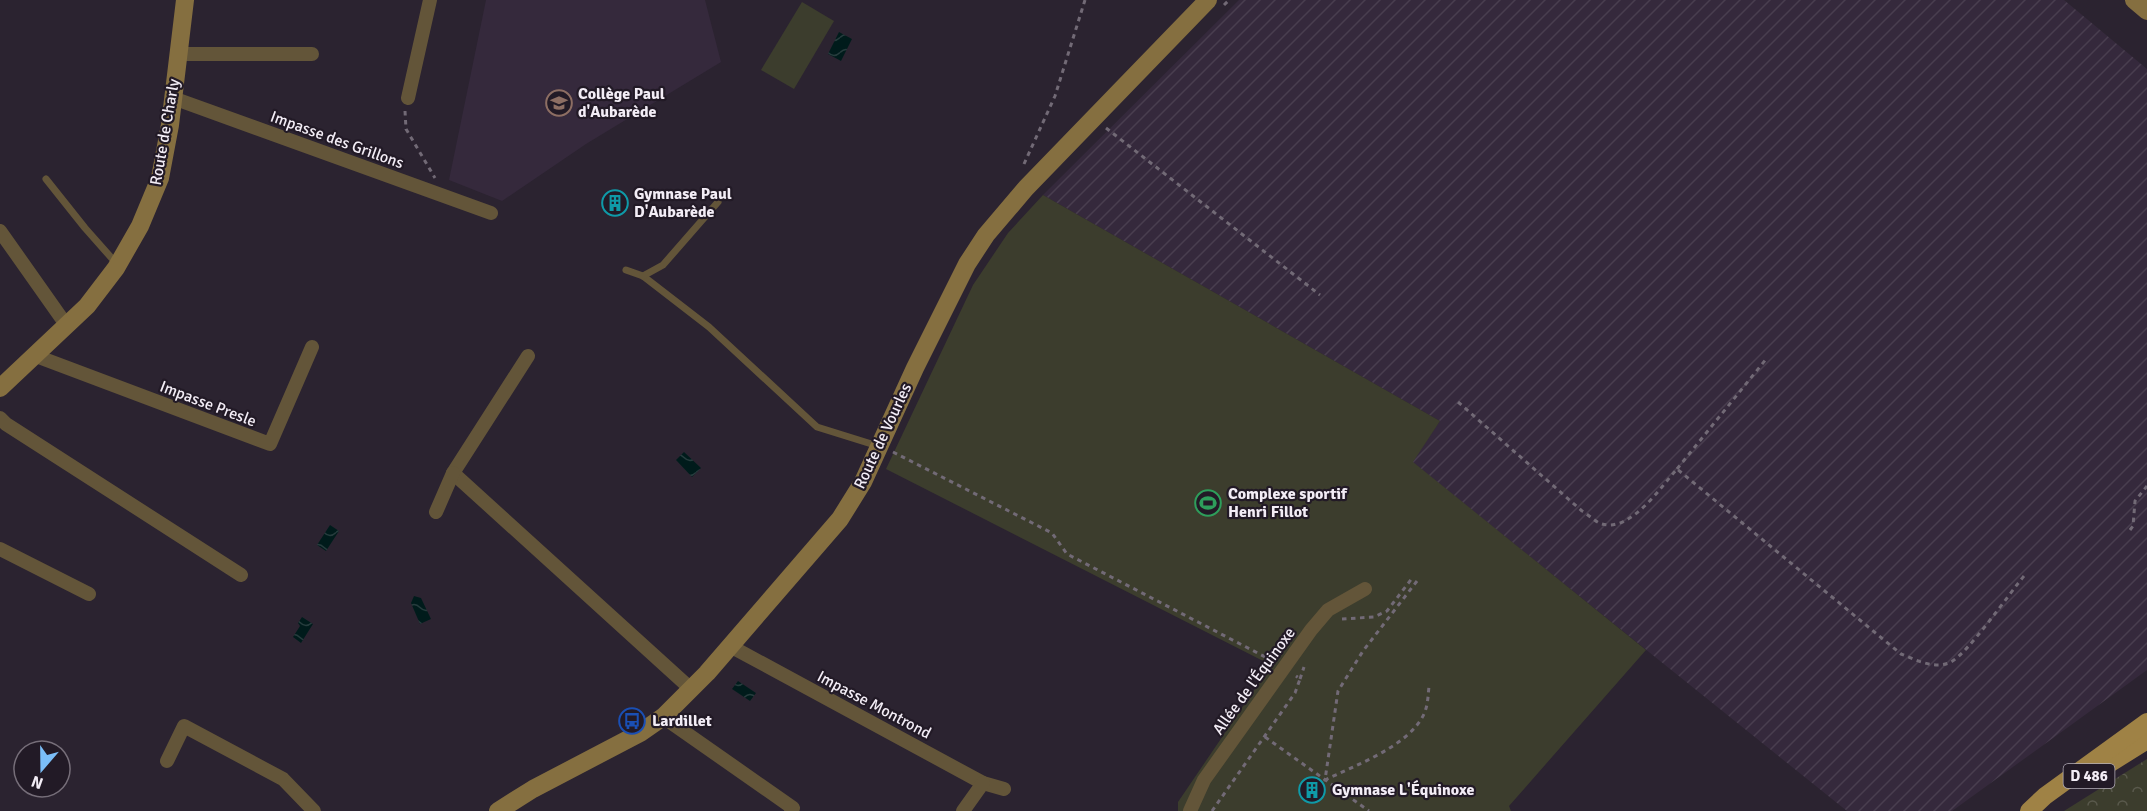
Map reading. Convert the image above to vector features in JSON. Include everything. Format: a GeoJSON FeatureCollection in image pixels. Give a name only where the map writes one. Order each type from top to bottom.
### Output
{"type":"FeatureCollection","features":[{"type":"Feature","properties":{"kind":"main road","name":"D 486"},"geometry":{"type":"LineString","coordinates":[[2029,811],[2045,796],[2147,722]]}},
{"type":"Feature","properties":{"kind":"main road","name":"D 486"},"geometry":{"type":"LineString","coordinates":[[2029,811],[2048,803],[2147,740]]}},
{"type":"Feature","properties":{"kind":"street","name":"Route de Charly"},"geometry":{"type":"LineString","coordinates":[[0,388],[87,306],[118,265],[140,226],[160,178],[185,0]]}},
{"type":"Feature","properties":{"kind":"street"},"geometry":{"type":"LineString","coordinates":[[408,98],[430,0]]}},
{"type":"Feature","properties":{"kind":"street","name":"Route de Vourles"},"geometry":{"type":"LineString","coordinates":[[498,811],[533,789],[640,733],[663,717],[730,646],[840,519],[863,482],[919,359],[967,264],[986,235],[1026,188],[1208,0]]}},
{"type":"Feature","properties":{"kind":"street"},"geometry":{"type":"LineString","coordinates":[[2134,0],[2147,11]]}},
{"type":"Feature","properties":{"kind":"street"},"geometry":{"type":"LineString","coordinates":[[178,54],[312,54]]}},
{"type":"Feature","properties":{"kind":"street","name":"Impasse des Grillons"},"geometry":{"type":"LineString","coordinates":[[173,98],[490,213]]}},
{"type":"Feature","properties":{"kind":"street"},"geometry":{"type":"LineString","coordinates":[[0,231],[67,326]]}},
{"type":"Feature","properties":{"kind":"street","name":"Impasse Presle"},"geometry":{"type":"LineString","coordinates":[[36,356],[270,444],[312,347]]}},
{"type":"Feature","properties":{"kind":"street"},"geometry":{"type":"LineString","coordinates":[[436,512],[453,473],[528,356]]}},
{"type":"Feature","properties":{"kind":"street"},"geometry":{"type":"LineString","coordinates":[[0,418],[241,575]]}},
{"type":"Feature","properties":{"kind":"street"},"geometry":{"type":"LineString","coordinates":[[453,473],[691,689]]}},
{"type":"Feature","properties":{"kind":"street"},"geometry":{"type":"LineString","coordinates":[[0,549],[89,594]]}},
{"type":"Feature","properties":{"kind":"street","name":"Allée de l'Équinoxe"},"geometry":{"type":"LineString","coordinates":[[1190,811],[1204,780],[1283,668],[1328,610],[1365,589]]}},
{"type":"Feature","properties":{"kind":"street","name":"Impasse Montrond"},"geometry":{"type":"LineString","coordinates":[[730,646],[983,783],[1004,789]]}},
{"type":"Feature","properties":{"kind":"street"},"geometry":{"type":"LineString","coordinates":[[663,717],[793,808],[791,811]]}},
{"type":"Feature","properties":{"kind":"street"},"geometry":{"type":"LineString","coordinates":[[167,761],[184,726],[283,779],[314,811]]}},
{"type":"Feature","properties":{"kind":"street"},"geometry":{"type":"LineString","coordinates":[[963,811],[983,783]]}},
{"type":"Feature","properties":{"kind":"lane"},"geometry":{"type":"LineString","coordinates":[[46,179],[118,265]]}},
{"type":"Feature","properties":{"kind":"lane"},"geometry":{"type":"LineString","coordinates":[[643,276],[663,266],[718,202]]}},
{"type":"Feature","properties":{"kind":"lane"},"geometry":{"type":"LineString","coordinates":[[626,270],[643,276],[708,327],[817,427],[880,446]]}},
{"type":"Feature","properties":{"kind":"path"},"geometry":{"type":"LineString","coordinates":[[1026,188],[1018,179],[1055,96],[1085,0]]}},
{"type":"Feature","properties":{"kind":"path"},"geometry":{"type":"LineString","coordinates":[[408,98],[404,113],[406,129],[445,196]]}},
{"type":"Feature","properties":{"kind":"path"},"geometry":{"type":"LineString","coordinates":[[1094,119],[1320,295]]}},
{"type":"Feature","properties":{"kind":"path"},"geometry":{"type":"LineString","coordinates":[[1458,402],[1582,511],[1602,524],[1622,523],[1637,514],[1677,469],[1767,357]]}},
{"type":"Feature","properties":{"kind":"path"},"geometry":{"type":"LineString","coordinates":[[880,446],[914,461],[935,474],[1052,533],[1066,554],[1274,661],[1300,679]]}},
{"type":"Feature","properties":{"kind":"path"},"geometry":{"type":"LineString","coordinates":[[1677,469],[1902,654],[1924,664],[1950,663],[1963,652],[2024,576]]}},
{"type":"Feature","properties":{"kind":"path"},"geometry":{"type":"LineString","coordinates":[[2130,530],[2133,526],[2135,501],[2147,486]]}},
{"type":"Feature","properties":{"kind":"path"},"geometry":{"type":"LineString","coordinates":[[1325,780],[1338,691],[1363,651],[1415,579],[1387,611],[1374,617],[1337,620]]}},
{"type":"Feature","properties":{"kind":"path"},"geometry":{"type":"LineString","coordinates":[[1212,811],[1295,693],[1305,666]]}},
{"type":"Feature","properties":{"kind":"path"},"geometry":{"type":"LineString","coordinates":[[1325,780],[1395,745],[1410,733],[1424,713],[1429,686]]}},
{"type":"Feature","properties":{"kind":"path"},"geometry":{"type":"LineString","coordinates":[[1265,736],[1369,811]]}},
{"type":"Feature","properties":{"kind":"shaded area","name":"Collège Paul d'Aubarède"},"geometry":{"type":"Polygon","coordinates":[[[486,0],[705,0],[721,62],[586,144],[502,201],[449,180],[486,0]]]}},
{"type":"Feature","properties":{"kind":"shaded area"},"geometry":{"type":"Polygon","coordinates":[[[1239,0],[2064,0],[2147,69],[2147,670],[1952,811],[1847,811],[1412,462],[1440,421],[1043,195],[1239,0]]]}},
{"type":"Feature","properties":{"kind":"green space"},"geometry":{"type":"Polygon","coordinates":[[[802,2],[834,21],[794,89],[761,70],[802,2]]]}},
{"type":"Feature","properties":{"kind":"green space","name":"Complexe sportif Henri Fillot"},"geometry":{"type":"Polygon","coordinates":[[[1043,195],[1440,421],[1413,462],[1646,650],[1509,806],[1511,811],[1178,811],[1178,802],[1271,665],[886,469],[973,285],[1008,233],[1043,195]]]}},
{"type":"Feature","properties":{"kind":"green space"},"geometry":{"type":"Polygon","coordinates":[[[2147,759],[2147,811],[2064,811],[2147,759]]]}},
{"type":"Feature","properties":{"kind":"water"},"geometry":{"type":"Polygon","coordinates":[[[839,32],[852,39],[841,61],[828,54],[839,32]]]}},
{"type":"Feature","properties":{"kind":"water"},"geometry":{"type":"Polygon","coordinates":[[[684,452],[701,468],[692,477],[676,460],[684,452]]]}},
{"type":"Feature","properties":{"kind":"water"},"geometry":{"type":"Polygon","coordinates":[[[330,525],[339,531],[326,551],[317,545],[330,525]]]}},
{"type":"Feature","properties":{"kind":"water"},"geometry":{"type":"Polygon","coordinates":[[[414,596],[421,598],[431,619],[420,624],[411,603],[414,596]]]}},
{"type":"Feature","properties":{"kind":"water"},"geometry":{"type":"Polygon","coordinates":[[[302,617],[313,624],[301,643],[293,637],[300,626],[298,623],[302,617]]]}},
{"type":"Feature","properties":{"kind":"water"},"geometry":{"type":"Polygon","coordinates":[[[738,681],[756,693],[750,701],[732,689],[738,681]]]}},
{"type":"Feature","properties":{"kind":"place","name":"Collège Paul d'Aubarède"},"geometry":{"type":"Point","coordinates":[559,103]}},
{"type":"Feature","properties":{"kind":"place","name":"Gymnase Paul D'Aubarède"},"geometry":{"type":"Point","coordinates":[615,203]}},
{"type":"Feature","properties":{"kind":"place","name":"Complexe sportif Henri Fillot"},"geometry":{"type":"Point","coordinates":[1208,503]}},
{"type":"Feature","properties":{"kind":"place","name":"Lardillet"},"geometry":{"type":"Point","coordinates":[632,721]}},
{"type":"Feature","properties":{"kind":"place","name":"Gymnase L'Équinoxe"},"geometry":{"type":"Point","coordinates":[1312,790]}}]}
